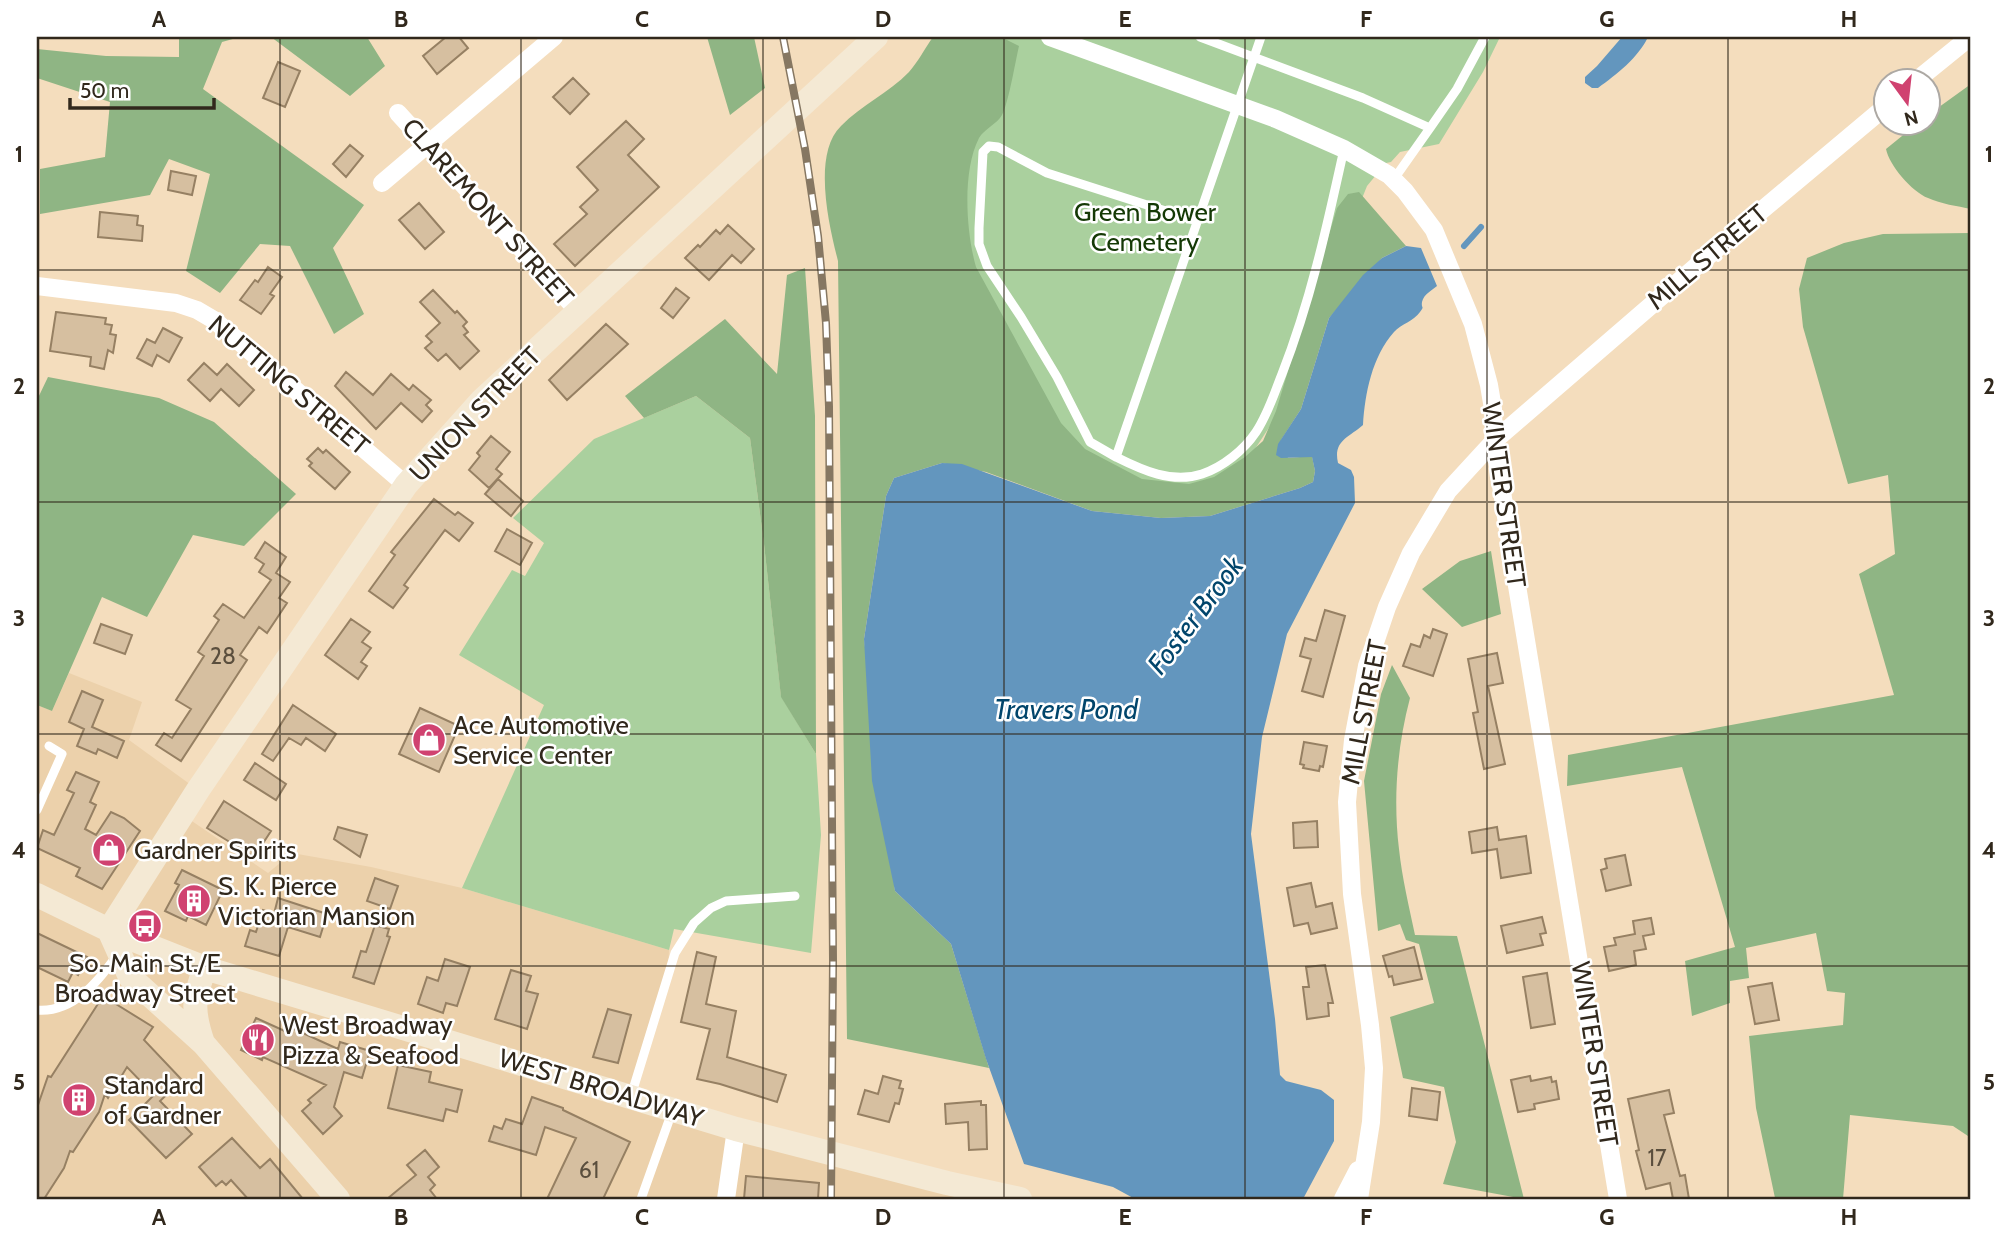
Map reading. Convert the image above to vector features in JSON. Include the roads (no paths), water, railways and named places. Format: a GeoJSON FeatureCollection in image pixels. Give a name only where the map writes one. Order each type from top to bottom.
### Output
{"type":"FeatureCollection","features":[{"type":"Feature","properties":{"kind":"street"},"geometry":{"type":"LineString","coordinates":[[382,183],[554,37]]}},
{"type":"Feature","properties":{"kind":"street","name":"UNION STREET"},"geometry":{"type":"LineString","coordinates":[[109,930],[198,790],[406,485],[482,400],[876,37]]}},
{"type":"Feature","properties":{"kind":"street","name":"WINTER STREET"},"geometry":{"type":"LineString","coordinates":[[1050,37],[1238,105],[1344,149],[1394,179],[1427,218],[1440,242],[1473,324],[1489,385],[1494,441],[1536,714],[1578,947],[1618,1199]]}},
{"type":"Feature","properties":{"kind":"street"},"geometry":{"type":"LineString","coordinates":[[1934,66],[1969,37]]}},
{"type":"Feature","properties":{"kind":"street","name":"CLAREMONT STREET"},"geometry":{"type":"LineString","coordinates":[[398,113],[578,311]]}},
{"type":"Feature","properties":{"kind":"street","name":"MILL STREET"},"geometry":{"type":"LineString","coordinates":[[1359,1199],[1373,1106],[1374,1068],[1352,894],[1347,802],[1353,740],[1367,667],[1387,607],[1410,553],[1448,491],[1494,441],[1871,119]]}},
{"type":"Feature","properties":{"kind":"street","name":"NUTTING STREET"},"geometry":{"type":"LineString","coordinates":[[37,286],[165,301],[197,310],[214,320],[406,485]]}},
{"type":"Feature","properties":{"kind":"street","name":"WEST BROADWAY"},"geometry":{"type":"LineString","coordinates":[[37,895],[109,930],[205,968],[672,1111],[990,1196],[1020,1199]]}},
{"type":"Feature","properties":{"kind":"street"},"geometry":{"type":"LineString","coordinates":[[109,930],[130,977],[203,1043],[338,1199]]}},
{"type":"Feature","properties":{"kind":"street"},"geometry":{"type":"LineString","coordinates":[[203,1043],[194,1012],[197,989],[205,968]]}},
{"type":"Feature","properties":{"kind":"street"},"geometry":{"type":"LineString","coordinates":[[726,1199],[736,1129]]}},
{"type":"Feature","properties":{"kind":"street","name":"MILL STREET"},"geometry":{"type":"LineString","coordinates":[[1343,1199],[1367,1151]]}},
{"type":"Feature","properties":{"kind":"lane"},"geometry":{"type":"LineString","coordinates":[[1200,37],[1363,98],[1430,128]]}},
{"type":"Feature","properties":{"kind":"lane"},"geometry":{"type":"LineString","coordinates":[[1116,457],[1261,37]]}},
{"type":"Feature","properties":{"kind":"lane"},"geometry":{"type":"LineString","coordinates":[[1394,179],[1457,89],[1485,37]]}},
{"type":"Feature","properties":{"kind":"lane"},"geometry":{"type":"LineString","coordinates":[[1197,221],[1047,173],[998,147],[989,146],[983,152],[979,244],[986,266],[1021,317],[1062,386],[1090,442],[1116,457],[1159,475],[1199,475],[1229,459],[1255,435],[1301,324],[1344,149]]}},
{"type":"Feature","properties":{"kind":"lane"},"geometry":{"type":"LineString","coordinates":[[37,810],[62,754],[49,746]]}},
{"type":"Feature","properties":{"kind":"lane"},"geometry":{"type":"LineString","coordinates":[[630,1098],[675,953],[694,923],[711,908],[726,901],[795,896]]}},
{"type":"Feature","properties":{"kind":"lane"},"geometry":{"type":"LineString","coordinates":[[37,1010],[50,1011],[64,1007],[92,986],[118,953]]}},
{"type":"Feature","properties":{"kind":"lane"},"geometry":{"type":"LineString","coordinates":[[641,1199],[672,1111]]}},
{"type":"Feature","properties":{"kind":"water"},"geometry":{"type":"Polygon","coordinates":[[[1622,37],[1648,37],[1639,52],[1626,65],[1598,88],[1592,88],[1585,83],[1585,77],[1622,37]]]}},
{"type":"Feature","properties":{"kind":"water","name":"Travers Pond"},"geometry":{"type":"Polygon","coordinates":[[[1406,246],[1421,248],[1437,286],[1424,297],[1423,308],[1417,315],[1397,329],[1386,342],[1371,376],[1363,425],[1343,441],[1338,450],[1338,463],[1351,470],[1354,477],[1355,503],[1287,634],[1262,737],[1251,834],[1280,1075],[1286,1081],[1321,1090],[1334,1100],[1334,1141],[1303,1199],[1135,1199],[1113,1187],[1024,1164],[986,1059],[951,944],[895,891],[872,781],[864,639],[886,496],[894,478],[942,463],[962,464],[1092,511],[1161,518],[1210,516],[1313,482],[1315,471],[1312,457],[1281,458],[1276,455],[1278,444],[1301,409],[1329,318],[1363,275],[1382,258],[1406,246]]]}},
{"type":"Feature","properties":{"kind":"waterway","name":"Foster Brook"},"geometry":{"type":"LineString","coordinates":[[1464,246],[1481,227]]}},
{"type":"Feature","properties":{"kind":"railway"},"geometry":{"type":"LineString","coordinates":[[783,37],[805,149],[818,236],[826,323],[833,961],[831,1199]]}},
{"type":"Feature","properties":{"kind":"place","name":"Ace Automotive Service Center"},"geometry":{"type":"Point","coordinates":[429,740]}},
{"type":"Feature","properties":{"kind":"place","name":"Gardner Spirits"},"geometry":{"type":"Point","coordinates":[109,850]}},
{"type":"Feature","properties":{"kind":"place","name":"S. K. Pierce Victorian Mansion"},"geometry":{"type":"Point","coordinates":[194,901]}},
{"type":"Feature","properties":{"kind":"place","name":"So. Main St./E Broadway Street"},"geometry":{"type":"Point","coordinates":[145,926]}},
{"type":"Feature","properties":{"kind":"place","name":"West Broadway Pizza & Seafood"},"geometry":{"type":"Point","coordinates":[258,1040]}},
{"type":"Feature","properties":{"kind":"place","name":"Standard of Gardner"},"geometry":{"type":"Point","coordinates":[79,1100]}},
{"type":"Feature","properties":{"kind":"park label","name":"Green Bower Cemetery"},"geometry":{"type":"Point","coordinates":[1145,227]}}]}
